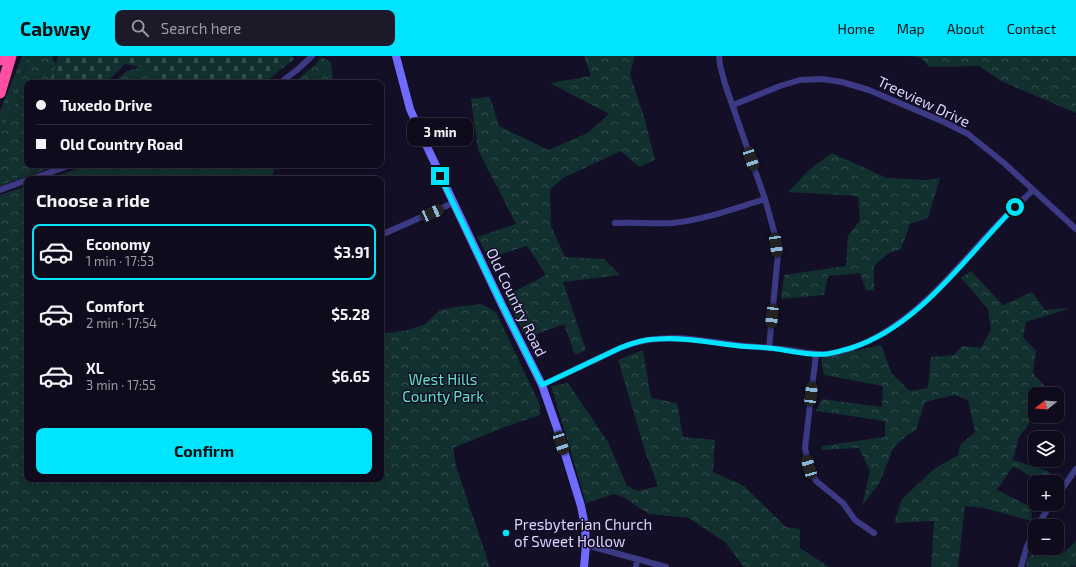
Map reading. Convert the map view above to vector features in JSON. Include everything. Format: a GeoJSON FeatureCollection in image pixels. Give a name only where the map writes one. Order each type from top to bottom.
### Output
{"type":"FeatureCollection","features":[{"type":"Feature","properties":{"kind":"highway"},"geometry":{"type":"LineString","coordinates":[[0,60],[1,56]]}},
{"type":"Feature","properties":{"kind":"highway"},"geometry":{"type":"LineString","coordinates":[[0,93],[11,56]]}},
{"type":"Feature","properties":{"kind":"main road","name":"Old Country Road"},"geometry":{"type":"LineString","coordinates":[[396,56],[410,110],[453,203],[542,385],[578,494],[585,526],[586,545],[584,567]]}},
{"type":"Feature","properties":{"kind":"street"},"geometry":{"type":"LineString","coordinates":[[284,80],[312,56]]}},
{"type":"Feature","properties":{"kind":"street"},"geometry":{"type":"LineString","coordinates":[[719,56],[724,78],[765,199],[775,235],[778,254],[769,348]]}},
{"type":"Feature","properties":{"kind":"street","name":"Treeview Drive"},"geometry":{"type":"LineString","coordinates":[[733,105],[780,86],[800,80],[822,79],[842,82],[869,90],[944,122],[968,134],[1004,163],[1076,229]]}},
{"type":"Feature","properties":{"kind":"street"},"geometry":{"type":"LineString","coordinates":[[40,176],[62,168]]}},
{"type":"Feature","properties":{"kind":"street"},"geometry":{"type":"LineString","coordinates":[[0,190],[24,181]]}},
{"type":"Feature","properties":{"kind":"street"},"geometry":{"type":"LineString","coordinates":[[542,385],[629,344],[656,339],[674,338],[816,354],[828,354],[865,343],[888,330],[929,299],[952,276],[996,225],[1033,190]]}},
{"type":"Feature","properties":{"kind":"street"},"geometry":{"type":"LineString","coordinates":[[615,223],[673,223],[718,213],[765,199]]}},
{"type":"Feature","properties":{"kind":"street"},"geometry":{"type":"LineString","coordinates":[[384,234],[453,203]]}},
{"type":"Feature","properties":{"kind":"street"},"geometry":{"type":"LineString","coordinates":[[816,354],[805,448],[809,467],[816,481],[843,503],[855,520],[874,534]]}},
{"type":"Feature","properties":{"kind":"street"},"geometry":{"type":"LineString","coordinates":[[1064,486],[1076,469]]}},
{"type":"Feature","properties":{"kind":"street"},"geometry":{"type":"LineString","coordinates":[[1021,567],[1028,544]]}},
{"type":"Feature","properties":{"kind":"street"},"geometry":{"type":"LineString","coordinates":[[586,545],[666,567]]}},
{"type":"Feature","properties":{"kind":"street"},"geometry":{"type":"LineString","coordinates":[[636,567],[637,559]]}},
{"type":"Feature","properties":{"kind":"green space"},"geometry":{"type":"Polygon","coordinates":[[[22,56],[28,56],[17,99],[0,136],[0,111],[22,56]]]}},
{"type":"Feature","properties":{"kind":"green space"},"geometry":{"type":"Polygon","coordinates":[[[28,56],[53,56],[53,60],[68,80],[24,80],[24,168],[43,168],[0,182],[0,136],[17,99],[28,56]]]}},
{"type":"Feature","properties":{"kind":"green space"},"geometry":{"type":"Polygon","coordinates":[[[58,56],[292,56],[294,59],[268,80],[159,80],[145,68],[125,64],[109,80],[51,79],[58,56]]]}},
{"type":"Feature","properties":{"kind":"green space"},"geometry":{"type":"Polygon","coordinates":[[[584,56],[635,56],[630,74],[645,120],[655,160],[639,167],[621,151],[563,178],[550,190],[551,226],[565,257],[604,259],[620,275],[563,282],[586,350],[575,355],[564,324],[526,338],[505,296],[546,275],[527,246],[489,258],[477,237],[516,224],[478,150],[471,99],[490,97],[499,126],[548,150],[588,133],[609,114],[550,83],[591,76],[584,56]]]}},
{"type":"Feature","properties":{"kind":"green space"},"geometry":{"type":"Polygon","coordinates":[[[910,56],[1076,56],[1076,113],[1001,81],[979,66],[929,67],[921,58],[910,56]]]}},
{"type":"Feature","properties":{"kind":"green space"},"geometry":{"type":"Polygon","coordinates":[[[321,57],[331,62],[333,80],[297,80],[314,66],[321,57]]]}},
{"type":"Feature","properties":{"kind":"green space"},"geometry":{"type":"Polygon","coordinates":[[[149,65],[164,80],[116,80],[127,71],[149,65]]]}},
{"type":"Feature","properties":{"kind":"green space"},"geometry":{"type":"Polygon","coordinates":[[[832,153],[887,178],[926,180],[940,178],[928,218],[910,224],[901,249],[887,254],[874,266],[874,291],[866,290],[860,273],[828,276],[824,295],[781,299],[784,275],[846,266],[848,236],[860,220],[858,196],[788,192],[810,169],[832,153]]]}},
{"type":"Feature","properties":{"kind":"green space"},"geometry":{"type":"Polygon","coordinates":[[[43,168],[50,168],[24,176],[24,177],[0,186],[0,182],[43,168]]]}},
{"type":"Feature","properties":{"kind":"green space"},"geometry":{"type":"Polygon","coordinates":[[[80,168],[276,168],[272,176],[56,176],[80,168]]]}},
{"type":"Feature","properties":{"kind":"green space","name":"West Hills County Park"},"geometry":{"type":"Polygon","coordinates":[[[24,187],[24,482],[384,482],[384,334],[408,330],[425,324],[440,310],[481,304],[496,312],[540,405],[540,415],[507,426],[453,448],[456,466],[490,567],[0,567],[0,195],[24,187]]]}},
{"type":"Feature","properties":{"kind":"green space"},"geometry":{"type":"Polygon","coordinates":[[[971,271],[1003,305],[1032,292],[1045,310],[1071,308],[1026,322],[1023,337],[1036,351],[1033,373],[1046,387],[1028,387],[1028,423],[1029,423],[1019,437],[1013,460],[1028,465],[1028,467],[1035,467],[1050,472],[1051,475],[1029,475],[1013,466],[997,490],[1028,506],[1028,511],[1031,511],[1032,519],[1028,520],[984,508],[965,506],[958,567],[931,567],[934,521],[894,523],[902,499],[934,469],[958,455],[960,445],[975,432],[968,400],[954,395],[925,402],[916,430],[906,436],[893,448],[880,482],[862,506],[870,471],[859,448],[821,450],[822,446],[885,437],[885,421],[816,411],[822,399],[882,407],[883,386],[824,375],[821,358],[881,345],[892,374],[910,391],[928,388],[931,357],[954,355],[962,346],[981,348],[991,330],[988,309],[961,278],[971,271]]]}},
{"type":"Feature","properties":{"kind":"green space"},"geometry":{"type":"Polygon","coordinates":[[[643,350],[651,398],[677,403],[683,437],[715,440],[713,472],[744,486],[786,527],[800,529],[800,548],[829,567],[744,567],[725,542],[689,518],[649,514],[623,497],[614,494],[586,503],[551,386],[568,383],[608,442],[627,486],[638,491],[658,486],[646,454],[618,360],[643,350]]]}},
{"type":"Feature","properties":{"kind":"green space"},"geometry":{"type":"Polygon","coordinates":[[[1076,541],[1076,566],[1026,567],[1027,558],[1031,555],[1064,555],[1064,552],[1076,541]]]}},
{"type":"Feature","properties":{"kind":"place","name":"Presbyterian Church of Sweet Hollow"},"geometry":{"type":"Point","coordinates":[506,533]}},
{"type":"Feature","properties":{"kind":"route"},"geometry":{"type":"LineString","coordinates":[[440,176],[542,385],[629,344],[656,339],[674,338],[816,354],[828,354],[865,343],[888,330],[929,299],[952,276],[996,225],[1015,207]]}}]}
